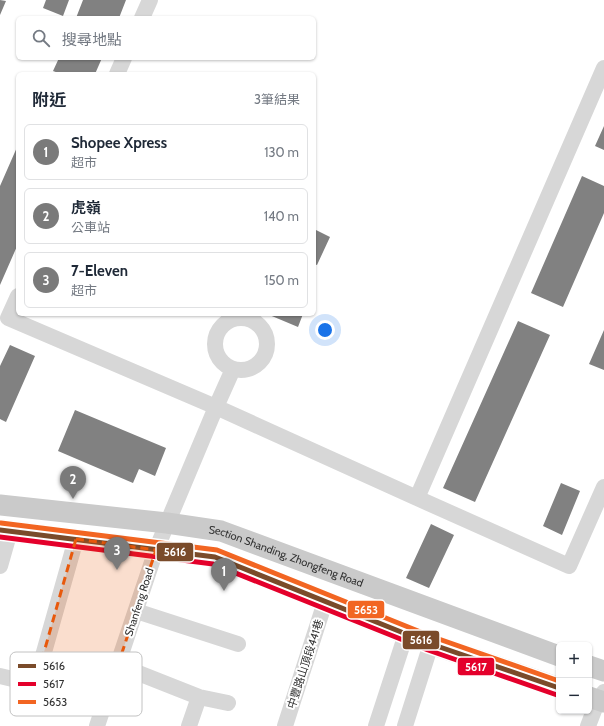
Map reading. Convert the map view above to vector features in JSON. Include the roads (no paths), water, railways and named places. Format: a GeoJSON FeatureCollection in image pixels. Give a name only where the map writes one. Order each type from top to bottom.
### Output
{"type":"FeatureCollection","features":[{"type":"Feature","properties":{"kind":"main road","name":"Section Shanding, Zhongfeng Road"},"geometry":{"type":"LineString","coordinates":[[0,506],[167,523],[221,531],[556,655]]}},
{"type":"Feature","properties":{"kind":"main road"},"geometry":{"type":"LineString","coordinates":[[5,530],[215,557],[431,644],[556,687]]}},
{"type":"Feature","properties":{"kind":"main road"},"geometry":{"type":"LineString","coordinates":[[592,667],[604,671]]}},
{"type":"Feature","properties":{"kind":"street"},"geometry":{"type":"LineString","coordinates":[[143,16],[150,0]]}},
{"type":"Feature","properties":{"kind":"street"},"geometry":{"type":"LineString","coordinates":[[118,72],[123,60]]}},
{"type":"Feature","properties":{"kind":"street"},"geometry":{"type":"LineString","coordinates":[[417,498],[604,68]]}},
{"type":"Feature","properties":{"kind":"street"},"geometry":{"type":"LineString","coordinates":[[16,300],[8,318],[216,406],[569,566],[604,487]]}},
{"type":"Feature","properties":{"kind":"street","name":"Shanfeng Road"},"geometry":{"type":"LineString","coordinates":[[122,652],[156,550],[233,369]]}},
{"type":"Feature","properties":{"kind":"street"},"geometry":{"type":"LineString","coordinates":[[0,566],[5,530]]}},
{"type":"Feature","properties":{"kind":"street"},"geometry":{"type":"LineString","coordinates":[[44,652],[76,539]]}},
{"type":"Feature","properties":{"kind":"street","name":"中豐路山頂段441巷"},"geometry":{"type":"LineString","coordinates":[[285,726],[325,602]]}},
{"type":"Feature","properties":{"kind":"street"},"geometry":{"type":"LineString","coordinates":[[136,611],[238,644]]}},
{"type":"Feature","properties":{"kind":"street"},"geometry":{"type":"LineString","coordinates":[[376,726],[406,634]]}},
{"type":"Feature","properties":{"kind":"street"},"geometry":{"type":"LineString","coordinates":[[405,726],[431,644]]}},
{"type":"Feature","properties":{"kind":"street"},"geometry":{"type":"LineString","coordinates":[[142,674],[199,697],[228,703]]}},
{"type":"Feature","properties":{"kind":"street"},"geometry":{"type":"LineString","coordinates":[[0,676],[10,678]]}},
{"type":"Feature","properties":{"kind":"street"},"geometry":{"type":"LineString","coordinates":[[189,726],[199,697]]}},
{"type":"Feature","properties":{"kind":"street"},"geometry":{"type":"LineString","coordinates":[[588,726],[599,698]]}},
{"type":"Feature","properties":{"kind":"street","name":"Shanfeng Road"},"geometry":{"type":"LineString","coordinates":[[97,726],[101,716]]}},
{"type":"Feature","properties":{"kind":"place","name":"虎嶺"},"geometry":{"type":"Point","coordinates":[73,499]}},
{"type":"Feature","properties":{"kind":"place","name":"7-Eleven"},"geometry":{"type":"Point","coordinates":[117,570]}},
{"type":"Feature","properties":{"kind":"place","name":"Shopee Xpress"},"geometry":{"type":"Point","coordinates":[224,591]}}]}
